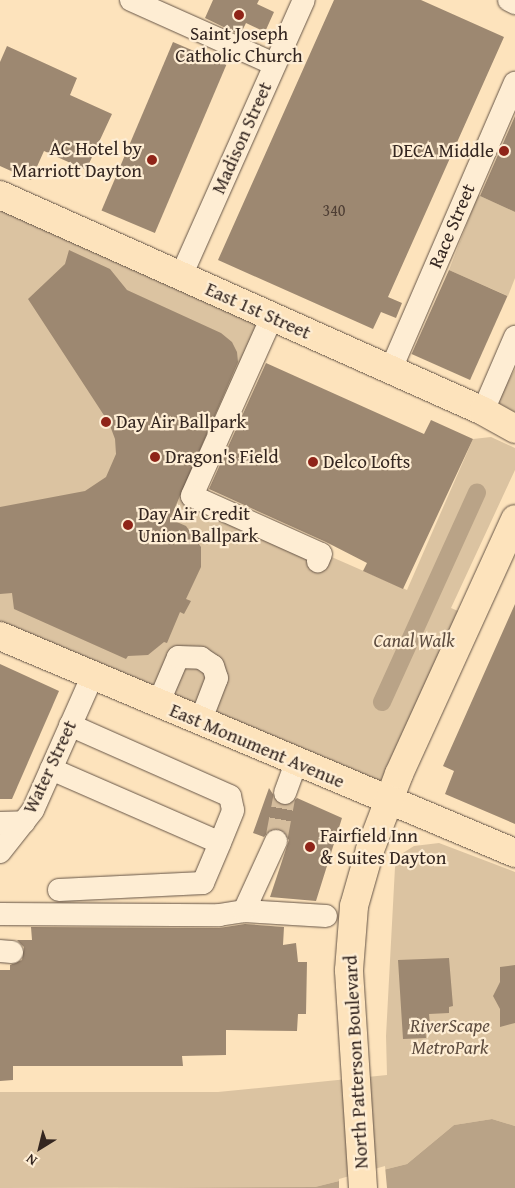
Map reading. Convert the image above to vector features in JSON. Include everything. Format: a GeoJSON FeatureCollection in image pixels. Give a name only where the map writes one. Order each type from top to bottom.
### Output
{"type":"FeatureCollection","features":[{"type":"Feature","properties":{"kind":"main road","name":"East 1st Street"},"geometry":{"type":"LineString","coordinates":[[0,195],[484,410],[515,429]]}},
{"type":"Feature","properties":{"kind":"main road","name":"North Patterson Boulevard"},"geometry":{"type":"LineString","coordinates":[[363,1188],[348,970],[354,906],[370,850],[399,774],[515,519]]}},
{"type":"Feature","properties":{"kind":"main road","name":"East Monument Avenue"},"geometry":{"type":"LineString","coordinates":[[0,636],[296,763],[515,853]]}},
{"type":"Feature","properties":{"kind":"street"},"geometry":{"type":"LineString","coordinates":[[131,0],[274,64]]}},
{"type":"Feature","properties":{"kind":"street","name":"Madison Street"},"geometry":{"type":"LineString","coordinates":[[181,276],[304,0]]}},
{"type":"Feature","properties":{"kind":"street"},"geometry":{"type":"LineString","coordinates":[[509,0],[515,3]]}},
{"type":"Feature","properties":{"kind":"street","name":"Race Street"},"geometry":{"type":"LineString","coordinates":[[391,369],[515,83]]}},
{"type":"Feature","properties":{"kind":"street"},"geometry":{"type":"LineString","coordinates":[[266,328],[192,496],[321,554],[318,561]]}},
{"type":"Feature","properties":{"kind":"street"},"geometry":{"type":"LineString","coordinates":[[484,410],[515,337]]}},
{"type":"Feature","properties":{"kind":"street"},"geometry":{"type":"LineString","coordinates":[[158,704],[178,657],[201,658],[213,666],[217,678],[200,722]]}},
{"type":"Feature","properties":{"kind":"street","name":"Water Street"},"geometry":{"type":"LineString","coordinates":[[0,852],[33,810],[92,676]]}},
{"type":"Feature","properties":{"kind":"street"},"geometry":{"type":"LineString","coordinates":[[60,890],[203,883],[233,810],[230,796],[70,725]]}},
{"type":"Feature","properties":{"kind":"street"},"geometry":{"type":"LineString","coordinates":[[285,793],[296,763]]}},
{"type":"Feature","properties":{"kind":"street"},"geometry":{"type":"LineString","coordinates":[[51,769],[220,843]]}},
{"type":"Feature","properties":{"kind":"street"},"geometry":{"type":"LineString","coordinates":[[0,823],[24,822]]}},
{"type":"Feature","properties":{"kind":"street"},"geometry":{"type":"LineString","coordinates":[[244,911],[276,841]]}},
{"type":"Feature","properties":{"kind":"street"},"geometry":{"type":"LineString","coordinates":[[0,914],[219,915],[244,911],[326,916]]}},
{"type":"Feature","properties":{"kind":"green space","name":"Day Air Credit Union Ballpark"},"geometry":{"type":"Polygon","coordinates":[[[0,195],[268,317],[192,496],[407,590],[473,439],[491,437],[515,448],[515,470],[451,608],[470,616],[389,802],[0,633],[0,195]]]}},
{"type":"Feature","properties":{"kind":"green space"},"geometry":{"type":"Polygon","coordinates":[[[478,195],[515,212],[515,278],[508,296],[449,270],[478,195]]]}},
{"type":"Feature","properties":{"kind":"green space"},"geometry":{"type":"Polygon","coordinates":[[[515,369],[515,412],[497,402],[515,369]]]}},
{"type":"Feature","properties":{"kind":"green space","name":"RiverScape MetroPark"},"geometry":{"type":"Polygon","coordinates":[[[439,843],[515,872],[515,1126],[492,1119],[454,1125],[407,1164],[315,1187],[0,1188],[0,1092],[218,1092],[387,1075],[386,1036],[395,867],[403,853],[414,846],[439,843]]]}},
{"type":"Feature","properties":{"kind":"shaded area"},"geometry":{"type":"Polygon","coordinates":[[[492,1119],[515,1126],[515,1188],[113,1188],[315,1187],[407,1164],[454,1125],[492,1119]]]}},
{"type":"Feature","properties":{"kind":"pier"},"geometry":{"type":"Polygon","coordinates":[[[385,1166],[387,1188],[339,1188],[339,1179],[385,1166]]]}},
{"type":"Feature","properties":{"kind":"building","name":"Saint Joseph Catholic Church"},"geometry":{"type":"Polygon","coordinates":[[[213,0],[259,0],[257,4],[274,12],[265,32],[246,23],[240,35],[205,18],[213,0]]]}},
{"type":"Feature","properties":{"kind":"building"},"geometry":{"type":"Polygon","coordinates":[[[334,0],[421,0],[504,37],[388,297],[402,303],[396,318],[381,312],[373,329],[218,260],[334,0]]]}},
{"type":"Feature","properties":{"kind":"building","name":"AC Hotel by Marriott Dayton"},"geometry":{"type":"Polygon","coordinates":[[[173,42],[226,65],[155,233],[101,210],[173,42]]]}},
{"type":"Feature","properties":{"kind":"building"},"geometry":{"type":"Polygon","coordinates":[[[7,46],[77,78],[70,95],[112,114],[86,170],[44,151],[31,180],[0,166],[0,62],[7,46]]]}},
{"type":"Feature","properties":{"kind":"building","name":"DECA Middle"},"geometry":{"type":"Polygon","coordinates":[[[515,116],[515,212],[480,196],[515,116]]]}},
{"type":"Feature","properties":{"kind":"building","name":"Day Air Ballpark"},"geometry":{"type":"Polygon","coordinates":[[[69,250],[110,269],[127,290],[221,333],[232,342],[237,352],[238,362],[170,519],[186,526],[201,547],[201,567],[186,599],[191,601],[184,614],[180,612],[167,643],[164,642],[148,655],[128,656],[126,659],[14,609],[12,593],[0,594],[0,507],[85,491],[106,477],[116,454],[115,439],[109,423],[28,299],[65,264],[69,250]]]}},
{"type":"Feature","properties":{"kind":"building"},"geometry":{"type":"Polygon","coordinates":[[[449,270],[507,296],[470,380],[412,354],[449,270]]]}},
{"type":"Feature","properties":{"kind":"building","name":"Delco Lofts"},"geometry":{"type":"Polygon","coordinates":[[[266,363],[424,434],[431,420],[473,439],[403,589],[363,571],[367,563],[326,542],[209,489],[266,363]]]}},
{"type":"Feature","properties":{"kind":"building"},"geometry":{"type":"Polygon","coordinates":[[[515,604],[515,824],[445,794],[454,771],[443,766],[515,604]]]}},
{"type":"Feature","properties":{"kind":"building"},"geometry":{"type":"Polygon","coordinates":[[[0,664],[59,691],[12,799],[0,799],[0,664]]]}},
{"type":"Feature","properties":{"kind":"building","name":"Fairfield Inn & Suites Dayton"},"geometry":{"type":"Polygon","coordinates":[[[269,788],[280,805],[288,806],[297,798],[342,818],[316,901],[270,897],[289,840],[281,829],[269,830],[264,837],[253,833],[269,788]]]}},
{"type":"Feature","properties":{"kind":"building"},"geometry":{"type":"Polygon","coordinates":[[[245,924],[284,927],[283,945],[296,943],[298,962],[307,962],[306,1014],[298,1014],[297,1031],[226,1030],[226,1055],[182,1056],[183,1066],[13,1066],[13,1080],[0,1081],[0,970],[10,970],[10,965],[22,960],[24,947],[17,940],[32,940],[31,927],[219,928],[245,924]]]}},
{"type":"Feature","properties":{"kind":"building"},"geometry":{"type":"Polygon","coordinates":[[[449,958],[453,1006],[449,1007],[449,1013],[429,1014],[430,1025],[425,1025],[426,1038],[403,1039],[398,960],[449,958]]]}},
{"type":"Feature","properties":{"kind":"building"},"geometry":{"type":"Polygon","coordinates":[[[515,965],[515,1023],[500,1027],[500,1009],[493,996],[500,982],[500,967],[515,965]]]}},
{"type":"Feature","properties":{"kind":"waterway"},"geometry":{"type":"LineString","coordinates":[[382,702],[477,493]]}},
{"type":"Feature","properties":{"kind":"tunnel"},"geometry":{"type":"LineString","coordinates":[[276,841],[285,793]]}},
{"type":"Feature","properties":{"kind":"place","name":"Saint Joseph Catholic Church"},"geometry":{"type":"Point","coordinates":[239,15]}},
{"type":"Feature","properties":{"kind":"place","name":"DECA Middle"},"geometry":{"type":"Point","coordinates":[504,151]}},
{"type":"Feature","properties":{"kind":"place","name":"AC Hotel by Marriott Dayton"},"geometry":{"type":"Point","coordinates":[152,160]}},
{"type":"Feature","properties":{"kind":"place","name":"Day Air Ballpark"},"geometry":{"type":"Point","coordinates":[106,422]}},
{"type":"Feature","properties":{"kind":"place","name":"Dragon's Field"},"geometry":{"type":"Point","coordinates":[155,457]}},
{"type":"Feature","properties":{"kind":"place","name":"Delco Lofts"},"geometry":{"type":"Point","coordinates":[313,462]}},
{"type":"Feature","properties":{"kind":"place","name":"Day Air Credit Union Ballpark"},"geometry":{"type":"Point","coordinates":[128,525]}},
{"type":"Feature","properties":{"kind":"place","name":"Fairfield Inn & Suites Dayton"},"geometry":{"type":"Point","coordinates":[310,847]}},
{"type":"Feature","properties":{"kind":"park label","name":"Canal Walk"},"geometry":{"type":"Point","coordinates":[414,641]}}]}
